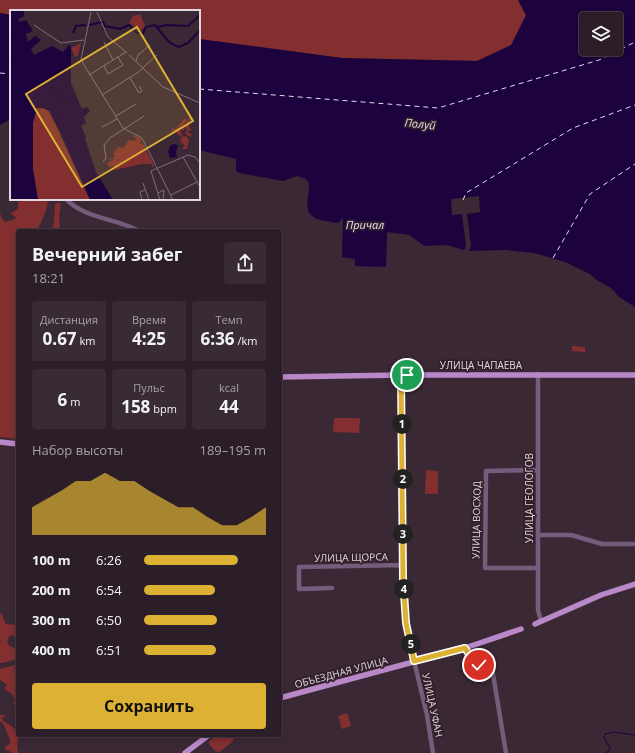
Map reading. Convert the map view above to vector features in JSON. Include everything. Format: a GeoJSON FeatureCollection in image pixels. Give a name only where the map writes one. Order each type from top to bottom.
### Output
{"type":"FeatureCollection","features":[{"type":"Feature","properties":{"kind":"main road","name":"УЛИЦА ЧАПАЕВА"},"geometry":{"type":"LineString","coordinates":[[282,377],[538,374],[635,375]]}},
{"type":"Feature","properties":{"kind":"main road"},"geometry":{"type":"LineString","coordinates":[[0,442],[16,444]]}},
{"type":"Feature","properties":{"kind":"main road"},"geometry":{"type":"LineString","coordinates":[[538,623],[601,595],[635,584]]}},
{"type":"Feature","properties":{"kind":"main road","name":"ОБЪЕЗДНАЯ УЛИЦА"},"geometry":{"type":"LineString","coordinates":[[282,697],[465,648],[521,629]]}},
{"type":"Feature","properties":{"kind":"main road"},"geometry":{"type":"LineString","coordinates":[[185,753],[206,737]]}},
{"type":"Feature","properties":{"kind":"street"},"geometry":{"type":"LineString","coordinates":[[67,200],[84,211],[126,224],[135,229]]}},
{"type":"Feature","properties":{"kind":"street","name":"УЛИЦА ГЕОЛОГОВ"},"geometry":{"type":"LineString","coordinates":[[538,374],[538,623]]}},
{"type":"Feature","properties":{"kind":"street","name":"УЛИЦА УФАН"},"geometry":{"type":"LineString","coordinates":[[401,375],[405,615],[427,715],[433,753]]}},
{"type":"Feature","properties":{"kind":"street","name":"УЛИЦА ВОСХОД"},"geometry":{"type":"LineString","coordinates":[[538,470],[486,471],[485,568],[538,568]]}},
{"type":"Feature","properties":{"kind":"street"},"geometry":{"type":"LineString","coordinates":[[539,535],[571,535],[602,544],[635,544]]}},
{"type":"Feature","properties":{"kind":"street","name":"УЛИЦА ЩОРСА"},"geometry":{"type":"LineString","coordinates":[[332,588],[299,589],[299,567],[403,565]]}},
{"type":"Feature","properties":{"kind":"street"},"geometry":{"type":"LineString","coordinates":[[465,648],[477,664],[489,669],[492,674],[506,753]]}},
{"type":"Feature","properties":{"kind":"shaded area"},"geometry":{"type":"Polygon","coordinates":[[[0,0],[518,0],[526,15],[511,46],[477,61],[342,58],[200,39],[200,10],[10,10],[10,15],[0,13],[0,0]]]}},
{"type":"Feature","properties":{"kind":"shaded area"},"geometry":{"type":"Polygon","coordinates":[[[46,200],[48,203],[38,229],[16,229],[16,439],[0,437],[0,213],[5,222],[15,219],[16,217],[11,213],[18,209],[18,202],[46,200]]]}},
{"type":"Feature","properties":{"kind":"shaded area"},"geometry":{"type":"Polygon","coordinates":[[[56,203],[61,203],[59,229],[52,229],[56,203]]]}},
{"type":"Feature","properties":{"kind":"shaded area"},"geometry":{"type":"Polygon","coordinates":[[[572,346],[585,347],[585,352],[572,351],[572,346]]]}},
{"type":"Feature","properties":{"kind":"shaded area"},"geometry":{"type":"Polygon","coordinates":[[[334,418],[360,418],[359,433],[333,432],[334,418]]]}},
{"type":"Feature","properties":{"kind":"shaded area"},"geometry":{"type":"Polygon","coordinates":[[[426,470],[438,471],[438,494],[425,494],[426,470]]]}},
{"type":"Feature","properties":{"kind":"shaded area"},"geometry":{"type":"Polygon","coordinates":[[[0,613],[6,624],[16,625],[16,637],[11,635],[8,640],[8,645],[16,649],[16,659],[0,663],[0,613]]]}},
{"type":"Feature","properties":{"kind":"shaded area"},"geometry":{"type":"Polygon","coordinates":[[[16,665],[16,667],[14,667],[16,677],[16,706],[13,704],[15,699],[11,693],[4,689],[7,685],[0,680],[0,669],[16,665]]]}},
{"type":"Feature","properties":{"kind":"shaded area"},"geometry":{"type":"Polygon","coordinates":[[[347,713],[351,726],[342,729],[338,716],[347,713]]]}},
{"type":"Feature","properties":{"kind":"shaded area"},"geometry":{"type":"Polygon","coordinates":[[[0,715],[5,715],[5,717],[2,717],[3,721],[13,727],[16,732],[16,737],[19,737],[17,743],[18,753],[11,753],[10,751],[5,750],[6,746],[10,744],[10,740],[3,723],[0,722],[0,715]]]}},
{"type":"Feature","properties":{"kind":"shaded area"},"geometry":{"type":"Polygon","coordinates":[[[215,737],[234,738],[232,742],[219,752],[214,750],[208,742],[215,737]]]}},
{"type":"Feature","properties":{"kind":"water"},"geometry":{"type":"Polygon","coordinates":[[[518,0],[635,0],[635,307],[619,297],[611,288],[598,281],[590,274],[565,262],[534,253],[506,250],[467,251],[447,245],[424,246],[410,235],[387,232],[386,267],[355,266],[355,259],[342,257],[343,218],[338,223],[335,223],[317,219],[309,213],[307,204],[309,183],[306,179],[297,176],[283,181],[239,173],[236,171],[236,159],[200,150],[200,39],[342,58],[477,61],[511,45],[526,15],[518,0]]]}},
{"type":"Feature","properties":{"kind":"water"},"geometry":{"type":"Polygon","coordinates":[[[0,13],[10,15],[10,120],[0,125],[0,13]]]}},
{"type":"Feature","properties":{"kind":"pier"},"geometry":{"type":"Polygon","coordinates":[[[479,196],[480,212],[467,214],[471,246],[468,253],[463,252],[466,246],[462,214],[452,215],[451,199],[479,196]]]}},
{"type":"Feature","properties":{"kind":"waterway"},"geometry":{"type":"LineString","coordinates":[[605,753],[609,751],[610,748],[604,738],[605,734],[614,732],[635,735]]}},
{"type":"Feature","properties":{"kind":"ferry route"},"geometry":{"type":"LineString","coordinates":[[200,89],[438,108],[599,60],[635,42]]}},
{"type":"Feature","properties":{"kind":"ferry route"},"geometry":{"type":"LineString","coordinates":[[0,73],[10,74]]}},
{"type":"Feature","properties":{"kind":"ferry route"},"geometry":{"type":"LineString","coordinates":[[463,200],[466,193],[573,128],[635,105]]}},
{"type":"Feature","properties":{"kind":"ferry route"},"geometry":{"type":"LineString","coordinates":[[553,258],[590,194],[635,164]]}},
{"type":"Feature","properties":{"kind":"route"},"geometry":{"type":"LineString","coordinates":[[407,375],[401,375],[403,578],[406,623],[414,661],[465,648],[479,665]]}},
{"type":"Feature","properties":{"kind":"water label","name":"Полуй"},"geometry":{"type":"Point","coordinates":[420,124]}},
{"type":"Feature","properties":{"kind":"water label","name":"Причал"},"geometry":{"type":"Point","coordinates":[365,225]}}]}
